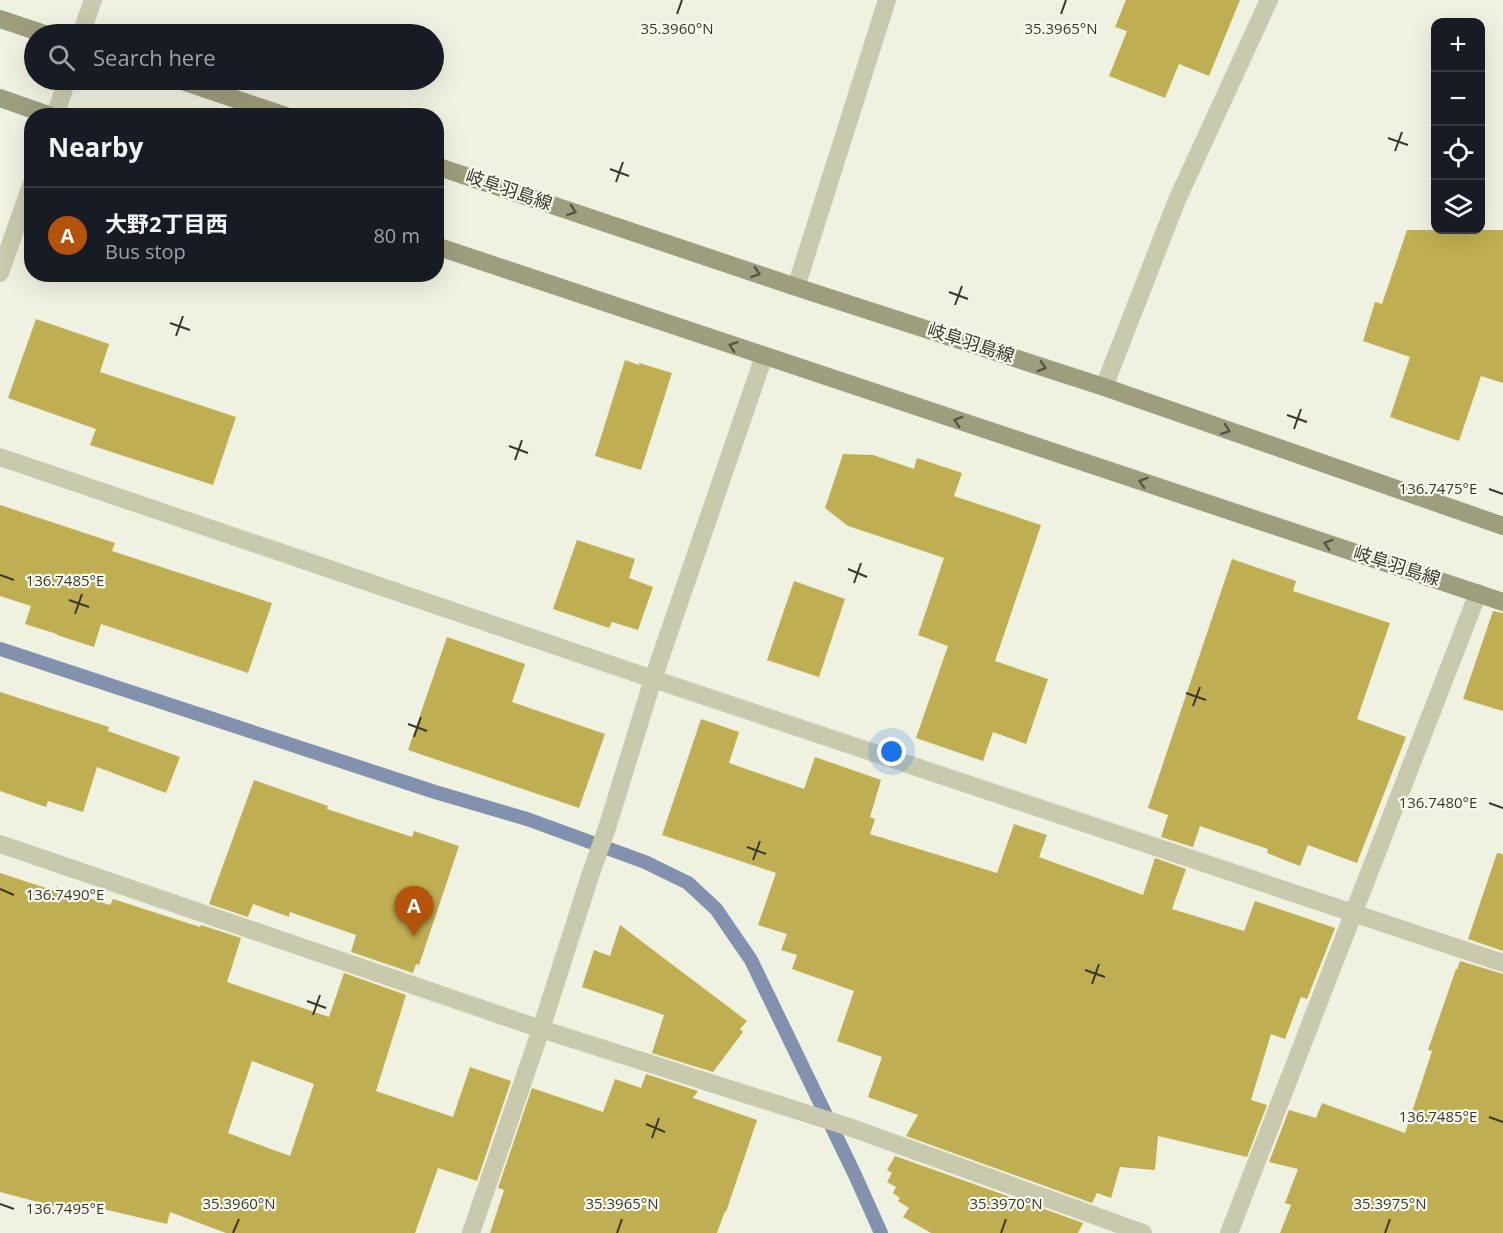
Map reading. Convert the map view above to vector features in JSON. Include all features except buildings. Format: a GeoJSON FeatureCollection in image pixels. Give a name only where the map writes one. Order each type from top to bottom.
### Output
{"type":"FeatureCollection","features":[{"type":"Feature","properties":{"kind":"main road"},"geometry":{"type":"LineString","coordinates":[[0,19],[24,27]]}},
{"type":"Feature","properties":{"kind":"main road"},"geometry":{"type":"LineString","coordinates":[[209,90],[262,108]]}},
{"type":"Feature","properties":{"kind":"main road"},"geometry":{"type":"LineString","coordinates":[[0,98],[29,108]]}},
{"type":"Feature","properties":{"kind":"main road","name":"岐阜羽島線"},"geometry":{"type":"LineString","coordinates":[[444,169],[1104,387],[1503,526]]}},
{"type":"Feature","properties":{"kind":"main road","name":"岐阜羽島線"},"geometry":{"type":"LineString","coordinates":[[444,249],[1503,602]]}},
{"type":"Feature","properties":{"kind":"street"},"geometry":{"type":"LineString","coordinates":[[85,24],[93,0]]}},
{"type":"Feature","properties":{"kind":"street"},"geometry":{"type":"LineString","coordinates":[[796,287],[887,0]]}},
{"type":"Feature","properties":{"kind":"street"},"geometry":{"type":"LineString","coordinates":[[1104,387],[1177,200],[1269,0]]}},
{"type":"Feature","properties":{"kind":"street"},"geometry":{"type":"LineString","coordinates":[[56,108],[63,90]]}},
{"type":"Feature","properties":{"kind":"street"},"geometry":{"type":"LineString","coordinates":[[0,273],[24,206]]}},
{"type":"Feature","properties":{"kind":"street"},"geometry":{"type":"LineString","coordinates":[[471,1233],[541,1029],[653,679],[764,356]]}},
{"type":"Feature","properties":{"kind":"street"},"geometry":{"type":"LineString","coordinates":[[0,458],[1503,963]]}},
{"type":"Feature","properties":{"kind":"street"},"geometry":{"type":"LineString","coordinates":[[1229,1233],[1478,593]]}},
{"type":"Feature","properties":{"kind":"street"},"geometry":{"type":"LineString","coordinates":[[0,844],[541,1029],[849,1127],[1111,1228],[1143,1233]]}},
{"type":"Feature","properties":{"kind":"waterway"},"geometry":{"type":"LineString","coordinates":[[0,649],[435,792],[527,819],[645,862],[688,883],[716,909],[751,960],[881,1233]]}},
{"type":"Feature","properties":{"kind":"place","name":"大野2丁目西"},"geometry":{"type":"Point","coordinates":[414,936]}}]}
